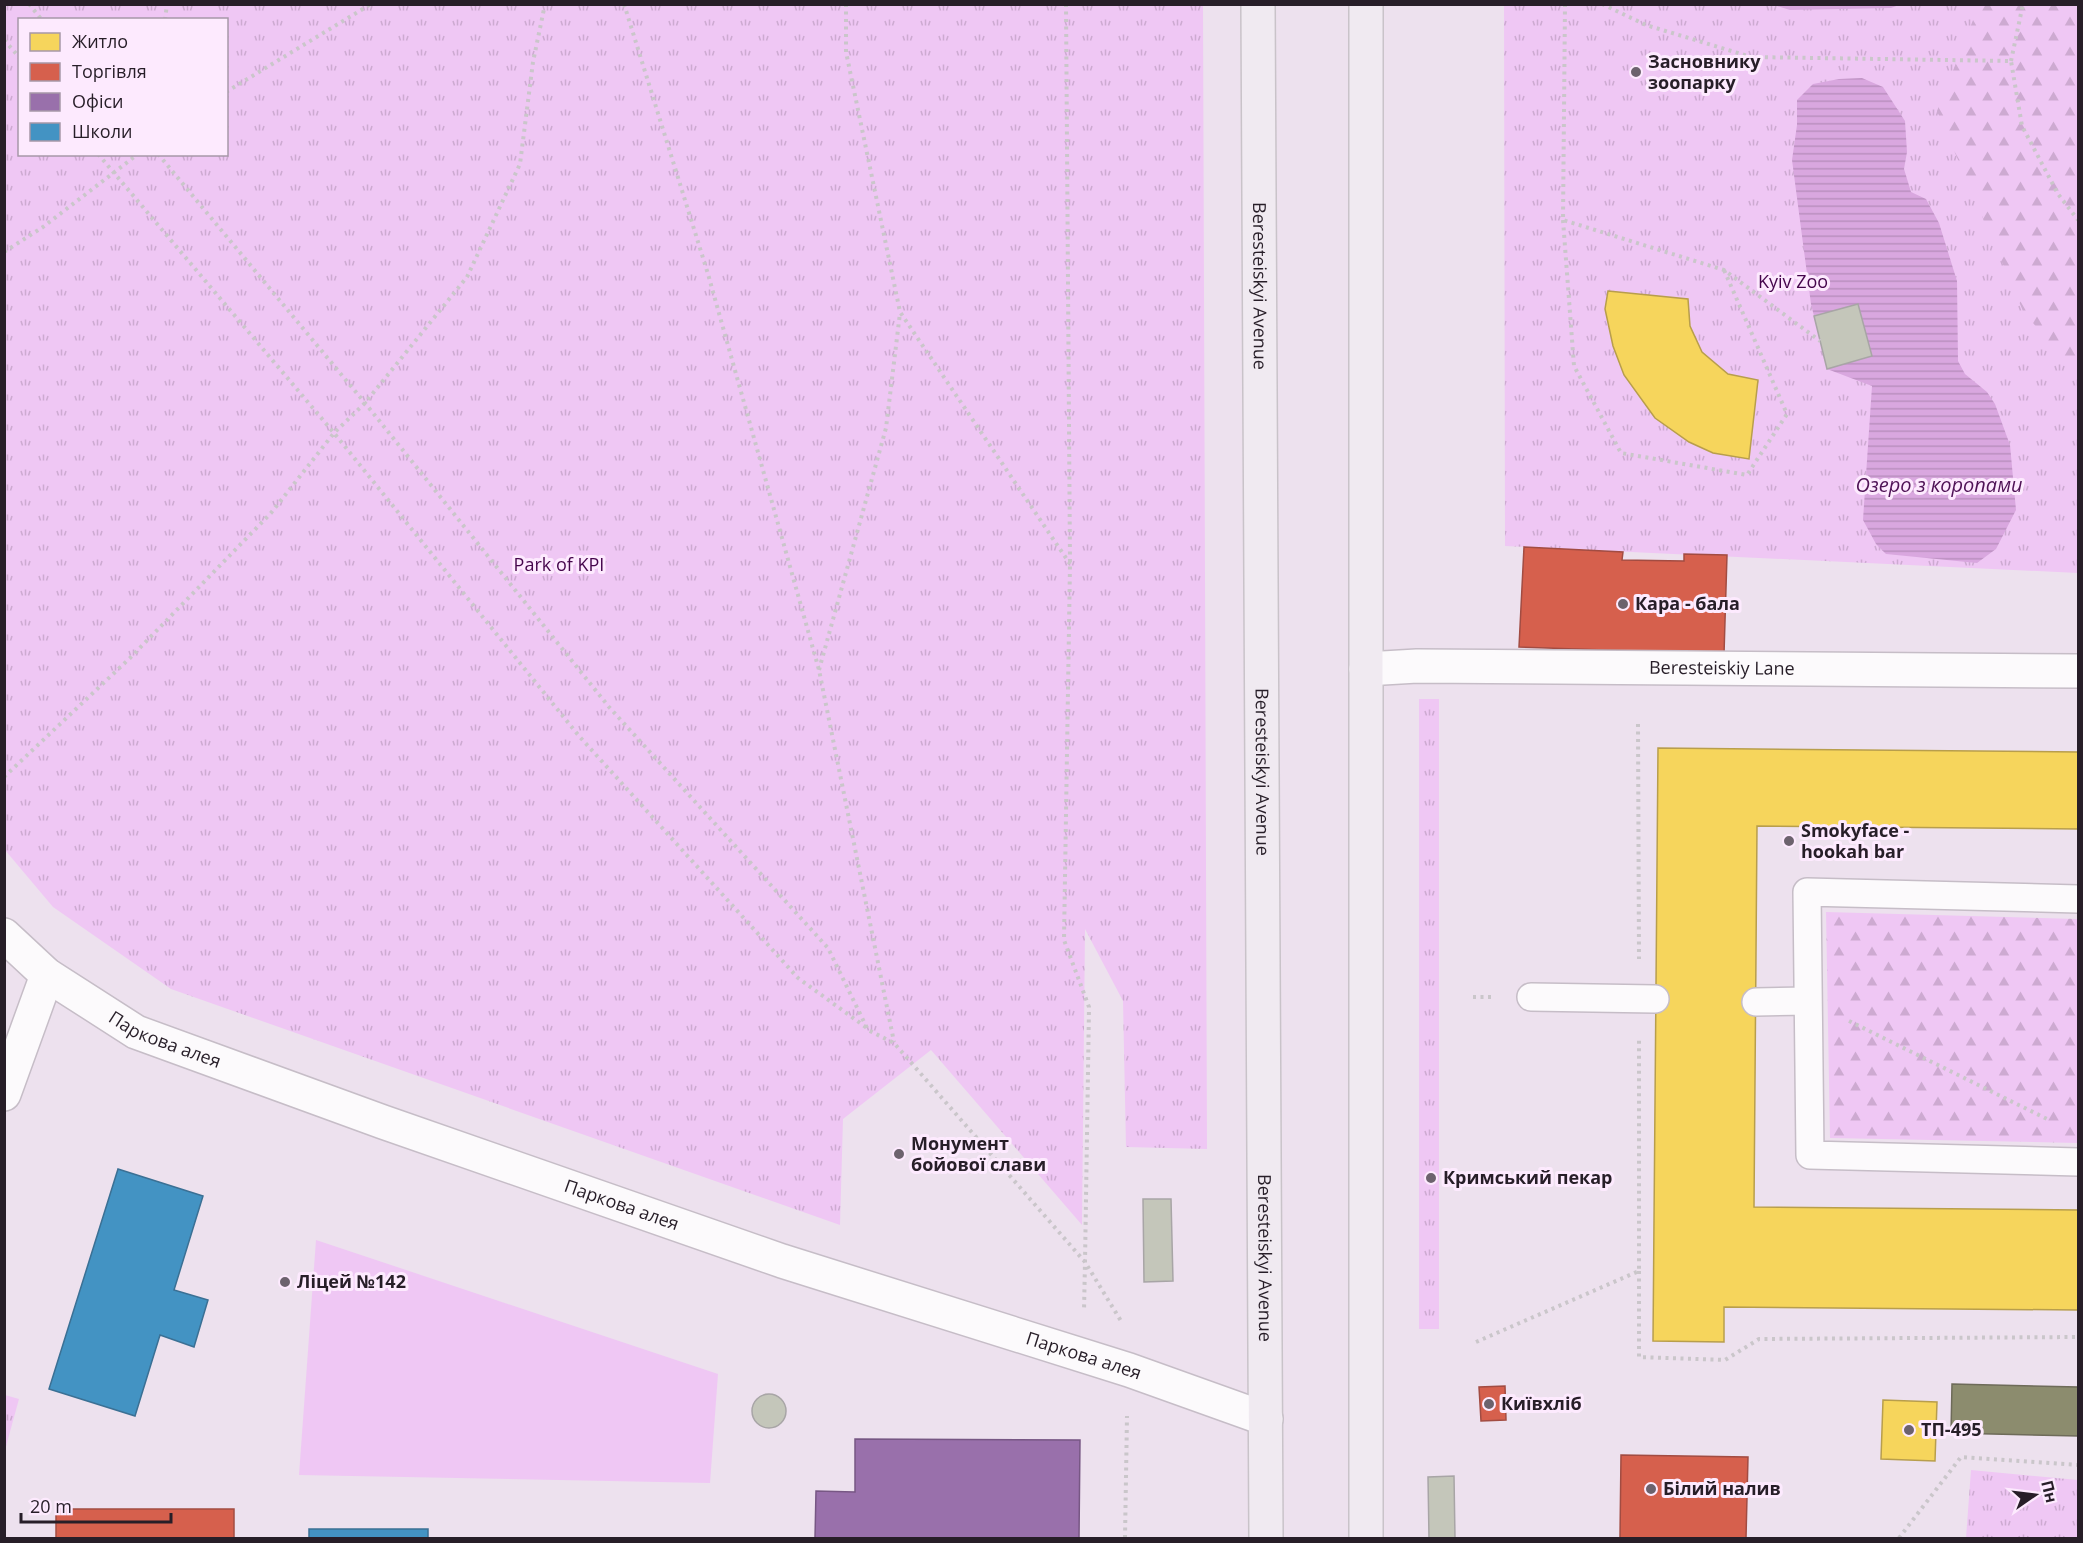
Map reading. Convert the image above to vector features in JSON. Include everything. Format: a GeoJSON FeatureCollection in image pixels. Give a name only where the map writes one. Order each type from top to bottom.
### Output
{"type":"FeatureCollection","features":[{"type":"Feature","properties":{"kind":"main road","name":"Beresteiskyi Avenue"},"geometry":{"type":"LineString","coordinates":[[1258,4],[1266,1539]]}},
{"type":"Feature","properties":{"kind":"main road"},"geometry":{"type":"LineString","coordinates":[[1366,4],[1366,1539]]}},
{"type":"Feature","properties":{"kind":"street","name":"Beresteiskiy Lane"},"geometry":{"type":"LineString","coordinates":[[1366,669],[1427,666],[2079,671]]}},
{"type":"Feature","properties":{"kind":"street","name":"Паркова алея"},"geometry":{"type":"LineString","coordinates":[[4,935],[46,975],[136,1032],[383,1122],[798,1266],[1130,1370],[1266,1419]]}},
{"type":"Feature","properties":{"kind":"street"},"geometry":{"type":"LineString","coordinates":[[4,1094],[46,975]]}},
{"type":"Feature","properties":{"kind":"lane"},"geometry":{"type":"LineString","coordinates":[[2079,899],[1807,892],[1810,1155],[2079,1162]]}},
{"type":"Feature","properties":{"kind":"lane"},"geometry":{"type":"LineString","coordinates":[[1531,997],[1647,999]]}},
{"type":"Feature","properties":{"kind":"lane"},"geometry":{"type":"LineString","coordinates":[[1756,1002],[1808,1001]]}},
{"type":"Feature","properties":{"kind":"path"},"geometry":{"type":"LineString","coordinates":[[29,4],[40,18]]}},
{"type":"Feature","properties":{"kind":"path"},"geometry":{"type":"LineString","coordinates":[[228,91],[371,4]]}},
{"type":"Feature","properties":{"kind":"path"},"geometry":{"type":"LineString","coordinates":[[4,777],[130,658],[271,513],[334,433],[365,403],[467,277],[520,164],[533,62],[545,4]]}},
{"type":"Feature","properties":{"kind":"path"},"geometry":{"type":"LineString","coordinates":[[624,4],[708,274],[819,670],[894,1042]]}},
{"type":"Feature","properties":{"kind":"path"},"geometry":{"type":"LineString","coordinates":[[819,670],[886,428],[900,312],[846,52],[846,4]]}},
{"type":"Feature","properties":{"kind":"path"},"geometry":{"type":"LineString","coordinates":[[1066,4],[1070,564],[1064,940],[1089,1006],[1084,1317]]}},
{"type":"Feature","properties":{"kind":"path"},"geometry":{"type":"LineString","coordinates":[[1564,4],[1563,220],[1574,366],[1621,453],[1747,475],[1787,414],[1724,270]]}},
{"type":"Feature","properties":{"kind":"path"},"geometry":{"type":"LineString","coordinates":[[1602,4],[1646,25],[1751,57],[2011,61]]}},
{"type":"Feature","properties":{"kind":"path"},"geometry":{"type":"LineString","coordinates":[[2023,4],[2011,61],[2022,126],[2058,194],[2079,220]]}},
{"type":"Feature","properties":{"kind":"path"},"geometry":{"type":"LineString","coordinates":[[4,40],[18,56]]}},
{"type":"Feature","properties":{"kind":"path"},"geometry":{"type":"LineString","coordinates":[[100,156],[334,433],[579,736],[798,978],[868,1030],[894,1042],[1085,1262],[1129,1333],[1125,1539]]}},
{"type":"Feature","properties":{"kind":"path"},"geometry":{"type":"LineString","coordinates":[[4,252],[43,227],[136,156]]}},
{"type":"Feature","properties":{"kind":"path"},"geometry":{"type":"LineString","coordinates":[[160,156],[365,403],[609,707],[828,948],[868,1030]]}},
{"type":"Feature","properties":{"kind":"path"},"geometry":{"type":"LineString","coordinates":[[1563,220],[1724,270],[1820,341]]}},
{"type":"Feature","properties":{"kind":"path"},"geometry":{"type":"LineString","coordinates":[[900,312],[1070,564]]}},
{"type":"Feature","properties":{"kind":"path"},"geometry":{"type":"LineString","coordinates":[[1638,724],[1647,999],[1639,1271],[1639,1358],[1725,1360],[1759,1339],[2079,1337]]}},
{"type":"Feature","properties":{"kind":"path"},"geometry":{"type":"LineString","coordinates":[[1808,1001],[2047,1119]]}},
{"type":"Feature","properties":{"kind":"path"},"geometry":{"type":"LineString","coordinates":[[1476,1342],[1639,1271]]}},
{"type":"Feature","properties":{"kind":"path"},"geometry":{"type":"LineString","coordinates":[[1899,1539],[1961,1457],[2079,1465]]}},
{"type":"Feature","properties":{"kind":"green space","name":"Park of KPI"},"geometry":{"type":"Polygon","coordinates":[[[4,5],[1203,5],[1207,1149],[1126,1147],[1123,1001],[1085,929],[1082,1225],[931,1050],[843,1119],[840,1225],[171,989],[53,907],[5,850],[4,5]]]}},
{"type":"Feature","properties":{"kind":"green space","name":"Kyiv Zoo"},"geometry":{"type":"Polygon","coordinates":[[[1504,5],[2078,5],[2078,573],[1505,546],[1504,5]]]}},
{"type":"Feature","properties":{"kind":"green space"},"geometry":{"type":"Polygon","coordinates":[[[1979,5],[2078,5],[2078,377],[2023,311],[1937,111],[1979,5]]]}},
{"type":"Feature","properties":{"kind":"green space"},"geometry":{"type":"Polygon","coordinates":[[[1419,699],[1439,699],[1439,1329],[1419,1329],[1419,699]]]}},
{"type":"Feature","properties":{"kind":"green space"},"geometry":{"type":"Polygon","coordinates":[[[1826,912],[2078,919],[2078,1143],[1830,1138],[1826,912]]]}},
{"type":"Feature","properties":{"kind":"green space"},"geometry":{"type":"Polygon","coordinates":[[[316,1240],[718,1374],[710,1483],[299,1475],[316,1240]]]}},
{"type":"Feature","properties":{"kind":"green space"},"geometry":{"type":"Polygon","coordinates":[[[4,1395],[19,1399],[5,1450],[4,1395]]]}},
{"type":"Feature","properties":{"kind":"green space"},"geometry":{"type":"Polygon","coordinates":[[[1971,1470],[2078,1480],[2078,1538],[1966,1538],[1971,1470]]]}},
{"type":"Feature","properties":{"kind":"water"},"geometry":{"type":"Polygon","coordinates":[[[1774,5],[1899,5],[1891,8],[1790,10],[1774,5]]]}},
{"type":"Feature","properties":{"kind":"water","name":"Озеро з коропами"},"geometry":{"type":"Polygon","coordinates":[[[1862,78],[1883,87],[1905,121],[1907,152],[1904,169],[1911,192],[1926,199],[1939,223],[1957,281],[1958,361],[1965,374],[1987,392],[1995,404],[2010,445],[2016,510],[1996,549],[1977,563],[1886,554],[1876,544],[1863,520],[1872,386],[1827,369],[1811,304],[1792,160],[1797,125],[1797,100],[1813,84],[1839,79],[1862,78]]]}},
{"type":"Feature","properties":{"kind":"building: Житло"},"geometry":{"type":"Polygon","coordinates":[[[1608,291],[1688,299],[1690,326],[1702,352],[1728,374],[1758,380],[1749,459],[1713,453],[1689,442],[1655,418],[1624,375],[1613,346],[1605,309],[1608,291]]]}},
{"type":"Feature","properties":{"kind":"building: Житло"},"geometry":{"type":"Polygon","coordinates":[[[1658,748],[2078,752],[2078,829],[1757,826],[1754,1207],[2078,1210],[2078,1310],[1724,1307],[1724,1342],[1653,1341],[1658,748]]]}},
{"type":"Feature","properties":{"kind":"building: Житло","name":"ТП-495"},"geometry":{"type":"Polygon","coordinates":[[[1883,1400],[1937,1402],[1935,1461],[1881,1459],[1883,1400]]]}},
{"type":"Feature","properties":{"kind":"building: Торгівля","name":"Кара - бала"},"geometry":{"type":"Polygon","coordinates":[[[1524,547],[1623,552],[1622,560],[1684,561],[1684,554],[1727,555],[1724,654],[1519,647],[1524,547]]]}},
{"type":"Feature","properties":{"kind":"building: Торгівля"},"geometry":{"type":"Polygon","coordinates":[[[1505,1386],[1506,1420],[1481,1421],[1479,1387],[1505,1386]]]}},
{"type":"Feature","properties":{"kind":"building: Торгівля"},"geometry":{"type":"Polygon","coordinates":[[[1621,1455],[1748,1457],[1746,1538],[1620,1538],[1621,1455]]]}},
{"type":"Feature","properties":{"kind":"building: Торгівля"},"geometry":{"type":"Polygon","coordinates":[[[56,1509],[234,1509],[234,1538],[56,1538],[56,1509]]]}},
{"type":"Feature","properties":{"kind":"building: Офіси"},"geometry":{"type":"Polygon","coordinates":[[[855,1439],[1080,1440],[1079,1538],[815,1538],[816,1491],[855,1492],[855,1439]]]}},
{"type":"Feature","properties":{"kind":"building: Школи"},"geometry":{"type":"Polygon","coordinates":[[[118,1169],[203,1196],[174,1290],[208,1300],[194,1347],[160,1335],[135,1416],[49,1389],[118,1169]]]}},
{"type":"Feature","properties":{"kind":"building: Школи"},"geometry":{"type":"Polygon","coordinates":[[[309,1529],[428,1529],[428,1538],[309,1538],[309,1529]]]}},
{"type":"Feature","properties":{"kind":"building: Промзона"},"geometry":{"type":"Polygon","coordinates":[[[1952,1384],[2078,1387],[2078,1436],[1951,1433],[1952,1384]]]}},
{"type":"Feature","properties":{"kind":"building: Інше"},"geometry":{"type":"Polygon","coordinates":[[[1858,304],[1872,356],[1827,369],[1814,316],[1858,304]]]}},
{"type":"Feature","properties":{"kind":"building: Інше"},"geometry":{"type":"Polygon","coordinates":[[[1143,1199],[1171,1199],[1173,1281],[1144,1282],[1143,1199]]]}},
{"type":"Feature","properties":{"kind":"building: Інше"},"geometry":{"type":"Polygon","coordinates":[[[769,1394],[781,1399],[786,1411],[781,1423],[769,1428],[757,1423],[752,1411],[757,1399],[769,1394]]]}},
{"type":"Feature","properties":{"kind":"building: Інше"},"geometry":{"type":"Polygon","coordinates":[[[1454,1476],[1455,1538],[1429,1538],[1428,1477],[1454,1476]]]}},
{"type":"Feature","properties":{"kind":"place","name":"Засновнику зоопарку"},"geometry":{"type":"Point","coordinates":[1636,72]}},
{"type":"Feature","properties":{"kind":"place","name":"Кара - бала"},"geometry":{"type":"Point","coordinates":[1623,604]}},
{"type":"Feature","properties":{"kind":"place","name":"Smokyface - hookah bar"},"geometry":{"type":"Point","coordinates":[1789,841]}},
{"type":"Feature","properties":{"kind":"place","name":"Монумент бойової слави"},"geometry":{"type":"Point","coordinates":[899,1154]}},
{"type":"Feature","properties":{"kind":"place","name":"Кримський пекар"},"geometry":{"type":"Point","coordinates":[1431,1178]}},
{"type":"Feature","properties":{"kind":"place","name":"Ліцей №142"},"geometry":{"type":"Point","coordinates":[285,1282]}},
{"type":"Feature","properties":{"kind":"place","name":"Київхліб"},"geometry":{"type":"Point","coordinates":[1489,1404]}},
{"type":"Feature","properties":{"kind":"place","name":"ТП-495"},"geometry":{"type":"Point","coordinates":[1909,1430]}},
{"type":"Feature","properties":{"kind":"place","name":"Білий налив"},"geometry":{"type":"Point","coordinates":[1651,1489]}}]}
